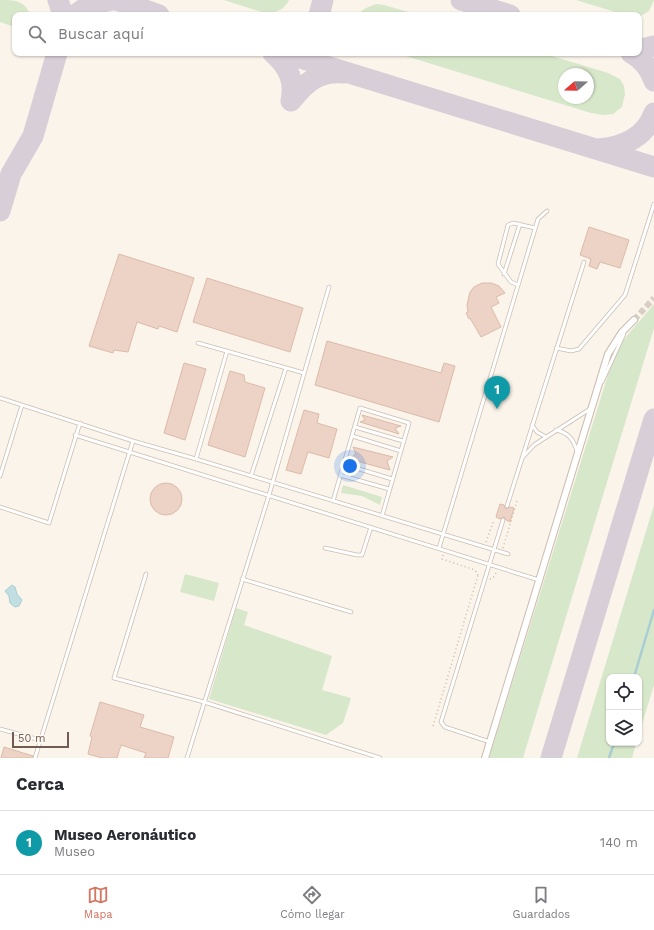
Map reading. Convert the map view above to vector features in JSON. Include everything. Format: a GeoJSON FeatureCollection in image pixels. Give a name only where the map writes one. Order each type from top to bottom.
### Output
{"type":"FeatureCollection","features":[{"type":"Feature","properties":{"kind":"street"},"geometry":{"type":"LineString","coordinates":[[485,758],[540,580],[590,408],[608,354],[614,342],[634,320]]}},
{"type":"Feature","properties":{"kind":"lane"},"geometry":{"type":"LineString","coordinates":[[556,348],[571,351],[579,349],[621,301],[628,288],[654,204]]}},
{"type":"Feature","properties":{"kind":"lane"},"geometry":{"type":"LineString","coordinates":[[439,548],[535,228],[540,216],[547,211]]}},
{"type":"Feature","properties":{"kind":"lane"},"geometry":{"type":"LineString","coordinates":[[518,285],[510,282],[499,268],[498,261],[508,226],[513,223],[535,228]]}},
{"type":"Feature","properties":{"kind":"lane"},"geometry":{"type":"LineString","coordinates":[[504,274],[520,224]]}},
{"type":"Feature","properties":{"kind":"lane"},"geometry":{"type":"LineString","coordinates":[[507,506],[584,262]]}},
{"type":"Feature","properties":{"kind":"lane"},"geometry":{"type":"LineString","coordinates":[[187,758],[269,495],[329,287]]}},
{"type":"Feature","properties":{"kind":"lane"},"geometry":{"type":"LineString","coordinates":[[198,343],[304,373]]}},
{"type":"Feature","properties":{"kind":"lane"},"geometry":{"type":"LineString","coordinates":[[196,459],[226,351]]}},
{"type":"Feature","properties":{"kind":"lane"},"geometry":{"type":"LineString","coordinates":[[251,476],[286,368]]}},
{"type":"Feature","properties":{"kind":"lane"},"geometry":{"type":"LineString","coordinates":[[0,398],[133,441],[508,554]]}},
{"type":"Feature","properties":{"kind":"lane"},"geometry":{"type":"LineString","coordinates":[[0,476],[22,405]]}},
{"type":"Feature","properties":{"kind":"lane"},"geometry":{"type":"LineString","coordinates":[[333,501],[360,408],[409,423],[382,516]]}},
{"type":"Feature","properties":{"kind":"lane"},"geometry":{"type":"LineString","coordinates":[[521,460],[534,445],[590,408]]}},
{"type":"Feature","properties":{"kind":"lane"},"geometry":{"type":"LineString","coordinates":[[0,507],[49,523],[75,435],[80,423]]}},
{"type":"Feature","properties":{"kind":"lane"},"geometry":{"type":"LineString","coordinates":[[532,425],[538,432],[546,437]]}},
{"type":"Feature","properties":{"kind":"lane"},"geometry":{"type":"LineString","coordinates":[[355,426],[403,441]]}},
{"type":"Feature","properties":{"kind":"lane"},"geometry":{"type":"LineString","coordinates":[[556,430],[564,432],[571,437],[578,452]]}},
{"type":"Feature","properties":{"kind":"lane"},"geometry":{"type":"LineString","coordinates":[[75,435],[540,580]]}},
{"type":"Feature","properties":{"kind":"lane"},"geometry":{"type":"LineString","coordinates":[[352,436],[401,450]]}},
{"type":"Feature","properties":{"kind":"lane"},"geometry":{"type":"LineString","coordinates":[[35,758],[133,441]]}},
{"type":"Feature","properties":{"kind":"lane"},"geometry":{"type":"LineString","coordinates":[[344,464],[392,479]]}},
{"type":"Feature","properties":{"kind":"lane"},"geometry":{"type":"LineString","coordinates":[[340,474],[390,489]]}},
{"type":"Feature","properties":{"kind":"lane"},"geometry":{"type":"LineString","coordinates":[[490,742],[445,727],[441,722],[503,520]]}},
{"type":"Feature","properties":{"kind":"lane"},"geometry":{"type":"LineString","coordinates":[[325,548],[362,555],[371,527]]}},
{"type":"Feature","properties":{"kind":"lane"},"geometry":{"type":"LineString","coordinates":[[146,574],[114,678],[204,702],[380,758]]}},
{"type":"Feature","properties":{"kind":"lane"},"geometry":{"type":"LineString","coordinates":[[242,579],[351,612]]}},
{"type":"Feature","properties":{"kind":"lane"},"geometry":{"type":"LineString","coordinates":[[0,729],[40,740]]}},
{"type":"Feature","properties":{"kind":"green space"},"geometry":{"type":"Polygon","coordinates":[[[0,0],[18,2],[25,6],[29,12],[12,12],[12,26],[0,22],[0,0]]]}},
{"type":"Feature","properties":{"kind":"green space"},"geometry":{"type":"Polygon","coordinates":[[[224,0],[289,0],[285,6],[279,10],[273,12],[262,12],[224,0]]]}},
{"type":"Feature","properties":{"kind":"green space"},"geometry":{"type":"Polygon","coordinates":[[[576,0],[654,0],[649,11],[642,15],[642,12],[615,12],[576,0]]]}},
{"type":"Feature","properties":{"kind":"green space"},"geometry":{"type":"Polygon","coordinates":[[[376,4],[408,12],[361,12],[364,9],[376,4]]]}},
{"type":"Feature","properties":{"kind":"green space"},"geometry":{"type":"Polygon","coordinates":[[[406,56],[552,56],[592,68],[558,68],[558,103],[406,56]]]}},
{"type":"Feature","properties":{"kind":"green space"},"geometry":{"type":"Polygon","coordinates":[[[594,69],[620,79],[624,86],[625,94],[622,107],[613,114],[603,115],[591,113],[562,104],[594,104],[594,69]]]}},
{"type":"Feature","properties":{"kind":"green space"},"geometry":{"type":"Polygon","coordinates":[[[654,304],[654,328],[523,758],[489,758],[615,352],[654,304]]]}},
{"type":"Feature","properties":{"kind":"green space"},"geometry":{"type":"Polygon","coordinates":[[[343,485],[382,497],[380,505],[362,496],[341,493],[343,485]]]}},
{"type":"Feature","properties":{"kind":"green space"},"geometry":{"type":"Polygon","coordinates":[[[654,505],[654,685],[642,724],[642,674],[606,674],[606,746],[635,746],[632,758],[577,758],[654,505]]]}},
{"type":"Feature","properties":{"kind":"green space"},"geometry":{"type":"Polygon","coordinates":[[[185,574],[219,583],[214,601],[180,592],[185,574]]]}},
{"type":"Feature","properties":{"kind":"green space"},"geometry":{"type":"Polygon","coordinates":[[[236,608],[248,612],[244,625],[332,656],[322,690],[351,698],[343,723],[326,735],[209,699],[236,608]]]}},
{"type":"Feature","properties":{"kind":"water"},"geometry":{"type":"Polygon","coordinates":[[[12,585],[15,587],[17,594],[22,600],[19,606],[15,607],[10,603],[9,596],[5,591],[12,585]]]}},
{"type":"Feature","properties":{"kind":"building"},"geometry":{"type":"Polygon","coordinates":[[[589,227],[629,240],[620,268],[600,262],[597,269],[589,266],[591,259],[580,255],[589,227]]]}},
{"type":"Feature","properties":{"kind":"building"},"geometry":{"type":"Polygon","coordinates":[[[119,254],[194,278],[177,332],[159,326],[158,329],[137,322],[128,352],[114,350],[113,353],[89,346],[119,254]]]}},
{"type":"Feature","properties":{"kind":"building"},"geometry":{"type":"Polygon","coordinates":[[[207,278],[303,308],[290,352],[193,322],[207,278]]]}},
{"type":"Feature","properties":{"kind":"building"},"geometry":{"type":"Polygon","coordinates":[[[482,283],[491,283],[499,286],[505,293],[496,297],[499,303],[491,307],[501,327],[481,337],[466,313],[468,312],[467,305],[470,292],[474,287],[482,283]]]}},
{"type":"Feature","properties":{"kind":"building"},"geometry":{"type":"Polygon","coordinates":[[[327,341],[441,373],[444,363],[455,366],[439,422],[315,385],[327,341]]]}},
{"type":"Feature","properties":{"kind":"building"},"geometry":{"type":"Polygon","coordinates":[[[184,363],[206,369],[185,440],[164,433],[184,363]]]}},
{"type":"Feature","properties":{"kind":"building"},"geometry":{"type":"Polygon","coordinates":[[[230,371],[244,375],[245,382],[265,388],[245,457],[208,445],[230,371]]]}},
{"type":"Feature","properties":{"kind":"building"},"geometry":{"type":"Polygon","coordinates":[[[304,410],[319,414],[317,423],[337,429],[329,458],[308,452],[301,474],[286,470],[304,410]]]}},
{"type":"Feature","properties":{"kind":"building"},"geometry":{"type":"Polygon","coordinates":[[[362,415],[401,426],[395,428],[399,434],[360,422],[365,420],[362,415]]]}},
{"type":"Feature","properties":{"kind":"building"},"geometry":{"type":"Polygon","coordinates":[[[353,447],[393,457],[387,461],[390,470],[349,459],[356,454],[353,447]]]}},
{"type":"Feature","properties":{"kind":"building"},"geometry":{"type":"Polygon","coordinates":[[[163,483],[169,483],[179,490],[182,499],[181,505],[175,512],[169,515],[163,515],[153,508],[150,502],[150,496],[157,486],[163,483]]]}},
{"type":"Feature","properties":{"kind":"building"},"geometry":{"type":"Polygon","coordinates":[[[500,504],[504,505],[506,509],[510,507],[514,508],[510,522],[504,517],[500,519],[496,517],[500,504]]]}},
{"type":"Feature","properties":{"kind":"building"},"geometry":{"type":"Polygon","coordinates":[[[100,702],[144,715],[140,727],[174,737],[168,758],[144,758],[146,753],[121,745],[117,758],[102,758],[88,754],[92,737],[90,736],[100,702]]]}},
{"type":"Feature","properties":{"kind":"building"},"geometry":{"type":"Polygon","coordinates":[[[4,747],[33,756],[32,758],[1,758],[4,747]]]}},
{"type":"Feature","properties":{"kind":"waterway"},"geometry":{"type":"LineString","coordinates":[[635,674],[654,610]]}},
{"type":"Feature","properties":{"kind":"waterway"},"geometry":{"type":"LineString","coordinates":[[609,758],[613,746]]}},
{"type":"Feature","properties":{"kind":"taxiway"},"geometry":{"type":"LineString","coordinates":[[58,0],[62,12]]}},
{"type":"Feature","properties":{"kind":"taxiway"},"geometry":{"type":"LineString","coordinates":[[79,12],[89,5],[112,0]]}},
{"type":"Feature","properties":{"kind":"taxiway"},"geometry":{"type":"LineString","coordinates":[[117,0],[151,12]]}},
{"type":"Feature","properties":{"kind":"taxiway"},"geometry":{"type":"LineString","coordinates":[[320,12],[323,0]]}},
{"type":"Feature","properties":{"kind":"taxiway"},"geometry":{"type":"LineString","coordinates":[[461,0],[500,12]]}},
{"type":"Feature","properties":{"kind":"taxiway"},"geometry":{"type":"LineString","coordinates":[[642,49],[654,46]]}},
{"type":"Feature","properties":{"kind":"taxiway"},"geometry":{"type":"LineString","coordinates":[[0,211],[11,174],[33,136],[56,56]]}},
{"type":"Feature","properties":{"kind":"taxiway"},"geometry":{"type":"LineString","coordinates":[[277,56],[290,75],[292,87],[291,101]]}},
{"type":"Feature","properties":{"kind":"taxiway"},"geometry":{"type":"LineString","coordinates":[[294,56],[654,167]]}},
{"type":"Feature","properties":{"kind":"taxiway"},"geometry":{"type":"LineString","coordinates":[[636,56],[646,65],[654,81]]}},
{"type":"Feature","properties":{"kind":"taxiway"},"geometry":{"type":"LineString","coordinates":[[291,101],[302,88],[313,79],[327,74],[344,73]]}},
{"type":"Feature","properties":{"kind":"taxiway"},"geometry":{"type":"LineString","coordinates":[[598,149],[616,146],[632,140],[645,129],[654,113]]}},
{"type":"Feature","properties":{"kind":"taxiway"},"geometry":{"type":"LineString","coordinates":[[551,758],[654,419]]}},
{"type":"Feature","properties":{"kind":"tunnel"},"geometry":{"type":"LineString","coordinates":[[634,320],[654,298]]}},
{"type":"Feature","properties":{"kind":"place","name":"Museo Aeronáutico"},"geometry":{"type":"Point","coordinates":[497,409]}}]}
